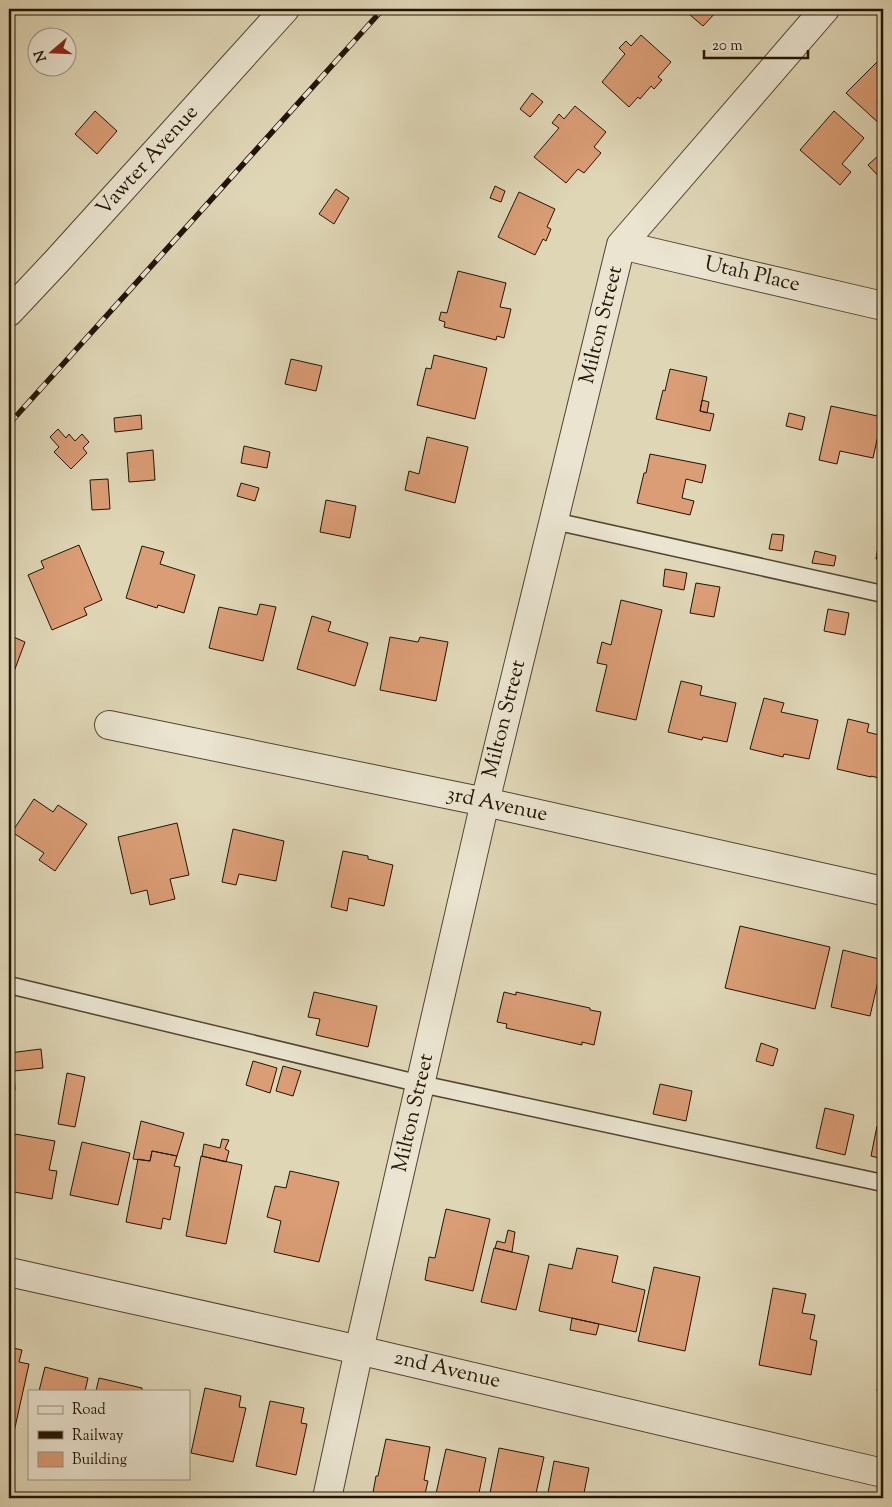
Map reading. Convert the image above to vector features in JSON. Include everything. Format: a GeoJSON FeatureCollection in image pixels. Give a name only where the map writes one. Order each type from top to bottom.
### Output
{"type":"FeatureCollection","features":[{"type":"Feature","properties":{"kind":"street","name":"Vawter Avenue"},"geometry":{"type":"LineString","coordinates":[[9,312],[285,9]]}},
{"type":"Feature","properties":{"kind":"street","name":"Milton Street"},"geometry":{"type":"LineString","coordinates":[[327,1498],[359,1350],[485,802],[621,245],[825,9]]}},
{"type":"Feature","properties":{"kind":"street","name":"Utah Place"},"geometry":{"type":"LineString","coordinates":[[621,245],[883,306]]}},
{"type":"Feature","properties":{"kind":"street","name":"3rd Avenue"},"geometry":{"type":"LineString","coordinates":[[109,725],[485,802],[883,891]]}},
{"type":"Feature","properties":{"kind":"street","name":"2nd Avenue"},"geometry":{"type":"LineString","coordinates":[[9,1272],[359,1350],[883,1473]]}},
{"type":"Feature","properties":{"kind":"lane"},"geometry":{"type":"LineString","coordinates":[[554,521],[883,594]]}},
{"type":"Feature","properties":{"kind":"lane"},"geometry":{"type":"LineString","coordinates":[[9,985],[420,1084],[883,1183]]}},
{"type":"Feature","properties":{"kind":"building"},"geometry":{"type":"Polygon","coordinates":[[[683,9],[719,9],[703,26],[683,9]]]}},
{"type":"Feature","properties":{"kind":"building"},"geometry":{"type":"Polygon","coordinates":[[[641,35],[671,62],[658,77],[662,80],[654,89],[651,86],[640,99],[638,97],[629,107],[602,82],[625,54],[619,48],[626,41],[631,46],[641,35]]]}},
{"type":"Feature","properties":{"kind":"building"},"geometry":{"type":"Polygon","coordinates":[[[883,56],[883,127],[846,93],[883,56]]]}},
{"type":"Feature","properties":{"kind":"building"},"geometry":{"type":"Polygon","coordinates":[[[532,93],[543,102],[530,117],[520,109],[532,93]]]}},
{"type":"Feature","properties":{"kind":"building"},"geometry":{"type":"Polygon","coordinates":[[[575,106],[606,132],[594,147],[601,153],[584,173],[578,169],[566,183],[534,157],[559,128],[552,123],[559,114],[564,119],[575,106]]]}},
{"type":"Feature","properties":{"kind":"building"},"geometry":{"type":"Polygon","coordinates":[[[95,111],[117,131],[97,154],[75,134],[95,111]]]}},
{"type":"Feature","properties":{"kind":"building"},"geometry":{"type":"Polygon","coordinates":[[[834,111],[864,138],[842,164],[851,172],[840,185],[800,150],[834,111]]]}},
{"type":"Feature","properties":{"kind":"building"},"geometry":{"type":"Polygon","coordinates":[[[879,155],[883,159],[882,180],[868,165],[879,155]]]}},
{"type":"Feature","properties":{"kind":"building"},"geometry":{"type":"Polygon","coordinates":[[[495,186],[505,191],[501,202],[490,198],[495,186]]]}},
{"type":"Feature","properties":{"kind":"building"},"geometry":{"type":"Polygon","coordinates":[[[336,189],[349,198],[334,224],[319,214],[336,189]]]}},
{"type":"Feature","properties":{"kind":"building"},"geometry":{"type":"Polygon","coordinates":[[[519,192],[555,209],[547,227],[551,229],[546,241],[543,239],[535,255],[498,237],[519,192]]]}},
{"type":"Feature","properties":{"kind":"building"},"geometry":{"type":"Polygon","coordinates":[[[458,271],[506,283],[500,307],[511,309],[504,338],[497,336],[496,340],[444,327],[445,322],[439,320],[441,312],[447,313],[458,271]]]}},
{"type":"Feature","properties":{"kind":"building"},"geometry":{"type":"Polygon","coordinates":[[[434,355],[487,368],[475,419],[417,405],[426,368],[431,369],[434,355]]]}},
{"type":"Feature","properties":{"kind":"building"},"geometry":{"type":"Polygon","coordinates":[[[291,359],[322,366],[316,391],[285,384],[291,359]]]}},
{"type":"Feature","properties":{"kind":"building"},"geometry":{"type":"Polygon","coordinates":[[[670,369],[707,377],[700,411],[714,414],[710,431],[656,419],[670,369]]]}},
{"type":"Feature","properties":{"kind":"building"},"geometry":{"type":"Polygon","coordinates":[[[702,400],[709,402],[707,413],[700,411],[702,400]]]}},
{"type":"Feature","properties":{"kind":"building"},"geometry":{"type":"Polygon","coordinates":[[[831,406],[882,417],[873,458],[840,451],[837,464],[819,460],[831,406]]]}},
{"type":"Feature","properties":{"kind":"building"},"geometry":{"type":"Polygon","coordinates":[[[789,413],[805,417],[802,430],[786,426],[789,413]]]}},
{"type":"Feature","properties":{"kind":"building"},"geometry":{"type":"Polygon","coordinates":[[[141,415],[142,429],[115,432],[114,418],[141,415]]]}},
{"type":"Feature","properties":{"kind":"building"},"geometry":{"type":"Polygon","coordinates":[[[58,429],[66,438],[69,434],[75,441],[82,434],[89,442],[83,448],[87,453],[71,469],[54,452],[59,447],[50,437],[58,429]]]}},
{"type":"Feature","properties":{"kind":"building"},"geometry":{"type":"Polygon","coordinates":[[[427,437],[468,447],[455,503],[405,490],[409,471],[419,474],[427,437]]]}},
{"type":"Feature","properties":{"kind":"building"},"geometry":{"type":"Polygon","coordinates":[[[244,446],[270,452],[267,468],[241,463],[244,446]]]}},
{"type":"Feature","properties":{"kind":"building"},"geometry":{"type":"Polygon","coordinates":[[[153,450],[155,480],[129,482],[127,453],[153,450]]]}},
{"type":"Feature","properties":{"kind":"building"},"geometry":{"type":"Polygon","coordinates":[[[650,454],[706,465],[702,483],[686,479],[682,498],[694,501],[690,515],[637,503],[650,454]]]}},
{"type":"Feature","properties":{"kind":"building"},"geometry":{"type":"Polygon","coordinates":[[[108,479],[110,509],[92,510],[90,480],[108,479]]]}},
{"type":"Feature","properties":{"kind":"building"},"geometry":{"type":"Polygon","coordinates":[[[241,483],[259,488],[255,501],[237,496],[241,483]]]}},
{"type":"Feature","properties":{"kind":"building"},"geometry":{"type":"Polygon","coordinates":[[[326,500],[356,506],[350,538],[320,532],[326,500]]]}},
{"type":"Feature","properties":{"kind":"building"},"geometry":{"type":"Polygon","coordinates":[[[881,528],[883,528],[883,560],[876,559],[881,528]]]}},
{"type":"Feature","properties":{"kind":"building"},"geometry":{"type":"Polygon","coordinates":[[[772,534],[784,535],[782,551],[769,549],[772,534]]]}},
{"type":"Feature","properties":{"kind":"building"},"geometry":{"type":"Polygon","coordinates":[[[79,545],[102,600],[84,608],[87,615],[52,630],[28,575],[44,568],[41,561],[79,545]]]}},
{"type":"Feature","properties":{"kind":"building"},"geometry":{"type":"Polygon","coordinates":[[[142,546],[164,552],[160,564],[195,575],[184,613],[158,605],[157,608],[126,598],[142,546]]]}},
{"type":"Feature","properties":{"kind":"building"},"geometry":{"type":"Polygon","coordinates":[[[815,551],[836,556],[834,566],[812,563],[815,551]]]}},
{"type":"Feature","properties":{"kind":"building"},"geometry":{"type":"Polygon","coordinates":[[[665,569],[687,573],[684,590],[663,586],[665,569]]]}},
{"type":"Feature","properties":{"kind":"building"},"geometry":{"type":"Polygon","coordinates":[[[696,583],[720,587],[714,617],[690,613],[696,583]]]}},
{"type":"Feature","properties":{"kind":"building"},"geometry":{"type":"Polygon","coordinates":[[[621,600],[662,610],[636,720],[596,711],[607,665],[597,663],[602,642],[611,645],[621,600]]]}},
{"type":"Feature","properties":{"kind":"building"},"geometry":{"type":"Polygon","coordinates":[[[260,604],[276,607],[263,661],[209,648],[219,607],[257,615],[260,604]]]}},
{"type":"Feature","properties":{"kind":"building"},"geometry":{"type":"Polygon","coordinates":[[[828,609],[849,613],[845,635],[824,631],[828,609]]]}},
{"type":"Feature","properties":{"kind":"building"},"geometry":{"type":"Polygon","coordinates":[[[312,616],[331,622],[328,631],[368,643],[355,686],[297,669],[312,616]]]}},
{"type":"Feature","properties":{"kind":"building"},"geometry":{"type":"Polygon","coordinates":[[[880,621],[883,621],[883,631],[878,631],[880,621]]]}},
{"type":"Feature","properties":{"kind":"building"},"geometry":{"type":"Polygon","coordinates":[[[9,635],[25,642],[9,685],[9,635]]]}},
{"type":"Feature","properties":{"kind":"building"},"geometry":{"type":"Polygon","coordinates":[[[390,637],[418,642],[420,637],[448,642],[436,701],[380,690],[390,637]]]}},
{"type":"Feature","properties":{"kind":"building"},"geometry":{"type":"Polygon","coordinates":[[[681,681],[702,686],[700,695],[736,703],[727,742],[703,737],[702,740],[668,732],[681,681]]]}},
{"type":"Feature","properties":{"kind":"building"},"geometry":{"type":"Polygon","coordinates":[[[764,698],[784,703],[781,712],[818,720],[809,759],[784,754],[783,757],[750,749],[764,698]]]}},
{"type":"Feature","properties":{"kind":"building"},"geometry":{"type":"Polygon","coordinates":[[[848,719],[869,724],[867,732],[883,736],[883,779],[837,769],[848,719]]]}},
{"type":"Feature","properties":{"kind":"building"},"geometry":{"type":"Polygon","coordinates":[[[34,799],[53,812],[58,805],[87,824],[55,871],[39,860],[44,853],[12,832],[34,799]]]}},
{"type":"Feature","properties":{"kind":"building"},"geometry":{"type":"Polygon","coordinates":[[[177,823],[189,875],[170,879],[175,899],[150,905],[147,890],[131,894],[118,837],[177,823]]]}},
{"type":"Feature","properties":{"kind":"building"},"geometry":{"type":"Polygon","coordinates":[[[233,829],[284,841],[276,881],[239,874],[236,885],[222,882],[233,829]]]}},
{"type":"Feature","properties":{"kind":"building"},"geometry":{"type":"Polygon","coordinates":[[[343,851],[368,856],[368,859],[393,865],[384,906],[349,898],[347,911],[331,907],[343,851]]]}},
{"type":"Feature","properties":{"kind":"building"},"geometry":{"type":"Polygon","coordinates":[[[740,926],[830,947],[815,1009],[725,988],[740,926]]]}},
{"type":"Feature","properties":{"kind":"building"},"geometry":{"type":"Polygon","coordinates":[[[843,950],[883,960],[870,1016],[831,1007],[843,950]]]}},
{"type":"Feature","properties":{"kind":"building"},"geometry":{"type":"Polygon","coordinates":[[[314,992],[377,1006],[368,1047],[316,1035],[320,1019],[308,1017],[314,992]]]}},
{"type":"Feature","properties":{"kind":"building"},"geometry":{"type":"Polygon","coordinates":[[[504,992],[516,995],[516,992],[601,1012],[594,1045],[582,1042],[582,1045],[506,1028],[507,1024],[497,1022],[504,992]]]}},
{"type":"Feature","properties":{"kind":"building"},"geometry":{"type":"Polygon","coordinates":[[[761,1043],[778,1049],[773,1066],[756,1061],[761,1043]]]}},
{"type":"Feature","properties":{"kind":"building"},"geometry":{"type":"Polygon","coordinates":[[[41,1049],[43,1068],[14,1071],[15,1090],[9,1091],[9,1053],[41,1049]]]}},
{"type":"Feature","properties":{"kind":"building"},"geometry":{"type":"Polygon","coordinates":[[[253,1061],[277,1068],[270,1093],[246,1085],[253,1061]]]}},
{"type":"Feature","properties":{"kind":"building"},"geometry":{"type":"Polygon","coordinates":[[[283,1066],[301,1071],[293,1096],[276,1091],[283,1066]]]}},
{"type":"Feature","properties":{"kind":"building"},"geometry":{"type":"Polygon","coordinates":[[[67,1073],[85,1077],[75,1127],[58,1124],[67,1073]]]}},
{"type":"Feature","properties":{"kind":"building"},"geometry":{"type":"Polygon","coordinates":[[[660,1084],[692,1091],[686,1121],[653,1114],[660,1084]]]}},
{"type":"Feature","properties":{"kind":"building"},"geometry":{"type":"Polygon","coordinates":[[[825,1108],[854,1115],[845,1155],[816,1148],[825,1108]]]}},
{"type":"Feature","properties":{"kind":"building"},"geometry":{"type":"Polygon","coordinates":[[[141,1121],[184,1133],[177,1156],[152,1151],[150,1161],[133,1159],[141,1121]]]}},
{"type":"Feature","properties":{"kind":"building"},"geometry":{"type":"Polygon","coordinates":[[[877,1126],[883,1128],[883,1159],[871,1156],[877,1126]]]}},
{"type":"Feature","properties":{"kind":"building"},"geometry":{"type":"Polygon","coordinates":[[[15,1134],[55,1141],[49,1170],[57,1171],[52,1199],[9,1191],[9,1164],[15,1134]]]}},
{"type":"Feature","properties":{"kind":"building"},"geometry":{"type":"Polygon","coordinates":[[[222,1139],[229,1140],[225,1149],[229,1151],[226,1162],[202,1156],[204,1144],[220,1148],[222,1139]]]}},
{"type":"Feature","properties":{"kind":"building"},"geometry":{"type":"Polygon","coordinates":[[[82,1142],[130,1153],[118,1205],[70,1195],[82,1142]]]}},
{"type":"Feature","properties":{"kind":"building"},"geometry":{"type":"Polygon","coordinates":[[[152,1151],[177,1156],[174,1166],[180,1167],[170,1220],[163,1218],[161,1229],[126,1222],[138,1159],[150,1161],[152,1151]]]}},
{"type":"Feature","properties":{"kind":"building"},"geometry":{"type":"Polygon","coordinates":[[[201,1156],[242,1165],[226,1244],[186,1236],[201,1156]]]}},
{"type":"Feature","properties":{"kind":"building"},"geometry":{"type":"Polygon","coordinates":[[[290,1171],[339,1182],[319,1262],[274,1252],[281,1221],[267,1217],[275,1186],[286,1188],[290,1171]]]}},
{"type":"Feature","properties":{"kind":"building"},"geometry":{"type":"Polygon","coordinates":[[[446,1209],[490,1219],[473,1291],[425,1280],[429,1257],[435,1258],[446,1209]]]}},
{"type":"Feature","properties":{"kind":"building"},"geometry":{"type":"Polygon","coordinates":[[[508,1230],[515,1232],[512,1252],[495,1248],[497,1241],[505,1243],[508,1230]]]}},
{"type":"Feature","properties":{"kind":"building"},"geometry":{"type":"Polygon","coordinates":[[[494,1248],[529,1256],[516,1310],[481,1302],[494,1248]]]}},
{"type":"Feature","properties":{"kind":"building"},"geometry":{"type":"Polygon","coordinates":[[[577,1248],[618,1256],[612,1282],[645,1290],[636,1332],[539,1311],[549,1264],[572,1269],[577,1248]]]}},
{"type":"Feature","properties":{"kind":"building"},"geometry":{"type":"Polygon","coordinates":[[[654,1267],[700,1277],[685,1351],[638,1341],[654,1267]]]}},
{"type":"Feature","properties":{"kind":"building"},"geometry":{"type":"Polygon","coordinates":[[[773,1288],[806,1294],[802,1313],[815,1315],[810,1339],[817,1341],[811,1375],[759,1365],[773,1288]]]}},
{"type":"Feature","properties":{"kind":"building"},"geometry":{"type":"Polygon","coordinates":[[[572,1318],[599,1324],[596,1335],[570,1330],[572,1318]]]}},
{"type":"Feature","properties":{"kind":"building"},"geometry":{"type":"Polygon","coordinates":[[[9,1347],[22,1350],[19,1362],[29,1364],[14,1432],[9,1431],[9,1347]]]}},
{"type":"Feature","properties":{"kind":"building"},"geometry":{"type":"Polygon","coordinates":[[[883,1360],[883,1393],[877,1391],[883,1360]]]}},
{"type":"Feature","properties":{"kind":"building"},"geometry":{"type":"Polygon","coordinates":[[[45,1367],[88,1378],[85,1390],[39,1390],[45,1367]]]}},
{"type":"Feature","properties":{"kind":"building"},"geometry":{"type":"Polygon","coordinates":[[[99,1378],[142,1388],[142,1390],[96,1390],[99,1378]]]}},
{"type":"Feature","properties":{"kind":"building"},"geometry":{"type":"Polygon","coordinates":[[[205,1388],[241,1396],[239,1407],[246,1408],[233,1462],[191,1453],[205,1388]]]}},
{"type":"Feature","properties":{"kind":"building"},"geometry":{"type":"Polygon","coordinates":[[[270,1401],[304,1408],[301,1423],[307,1424],[296,1475],[256,1466],[270,1401]]]}},
{"type":"Feature","properties":{"kind":"building"},"geometry":{"type":"Polygon","coordinates":[[[386,1439],[430,1447],[424,1480],[428,1481],[424,1498],[372,1498],[386,1439]]]}},
{"type":"Feature","properties":{"kind":"building"},"geometry":{"type":"Polygon","coordinates":[[[499,1448],[544,1457],[535,1498],[489,1498],[499,1448]]]}},
{"type":"Feature","properties":{"kind":"building"},"geometry":{"type":"Polygon","coordinates":[[[446,1449],[486,1458],[478,1498],[435,1498],[446,1449]]]}},
{"type":"Feature","properties":{"kind":"building"},"geometry":{"type":"Polygon","coordinates":[[[554,1461],[589,1468],[583,1498],[547,1498],[554,1461]]]}},
{"type":"Feature","properties":{"kind":"railway"},"geometry":{"type":"LineString","coordinates":[[9,424],[383,9]]}}]}
